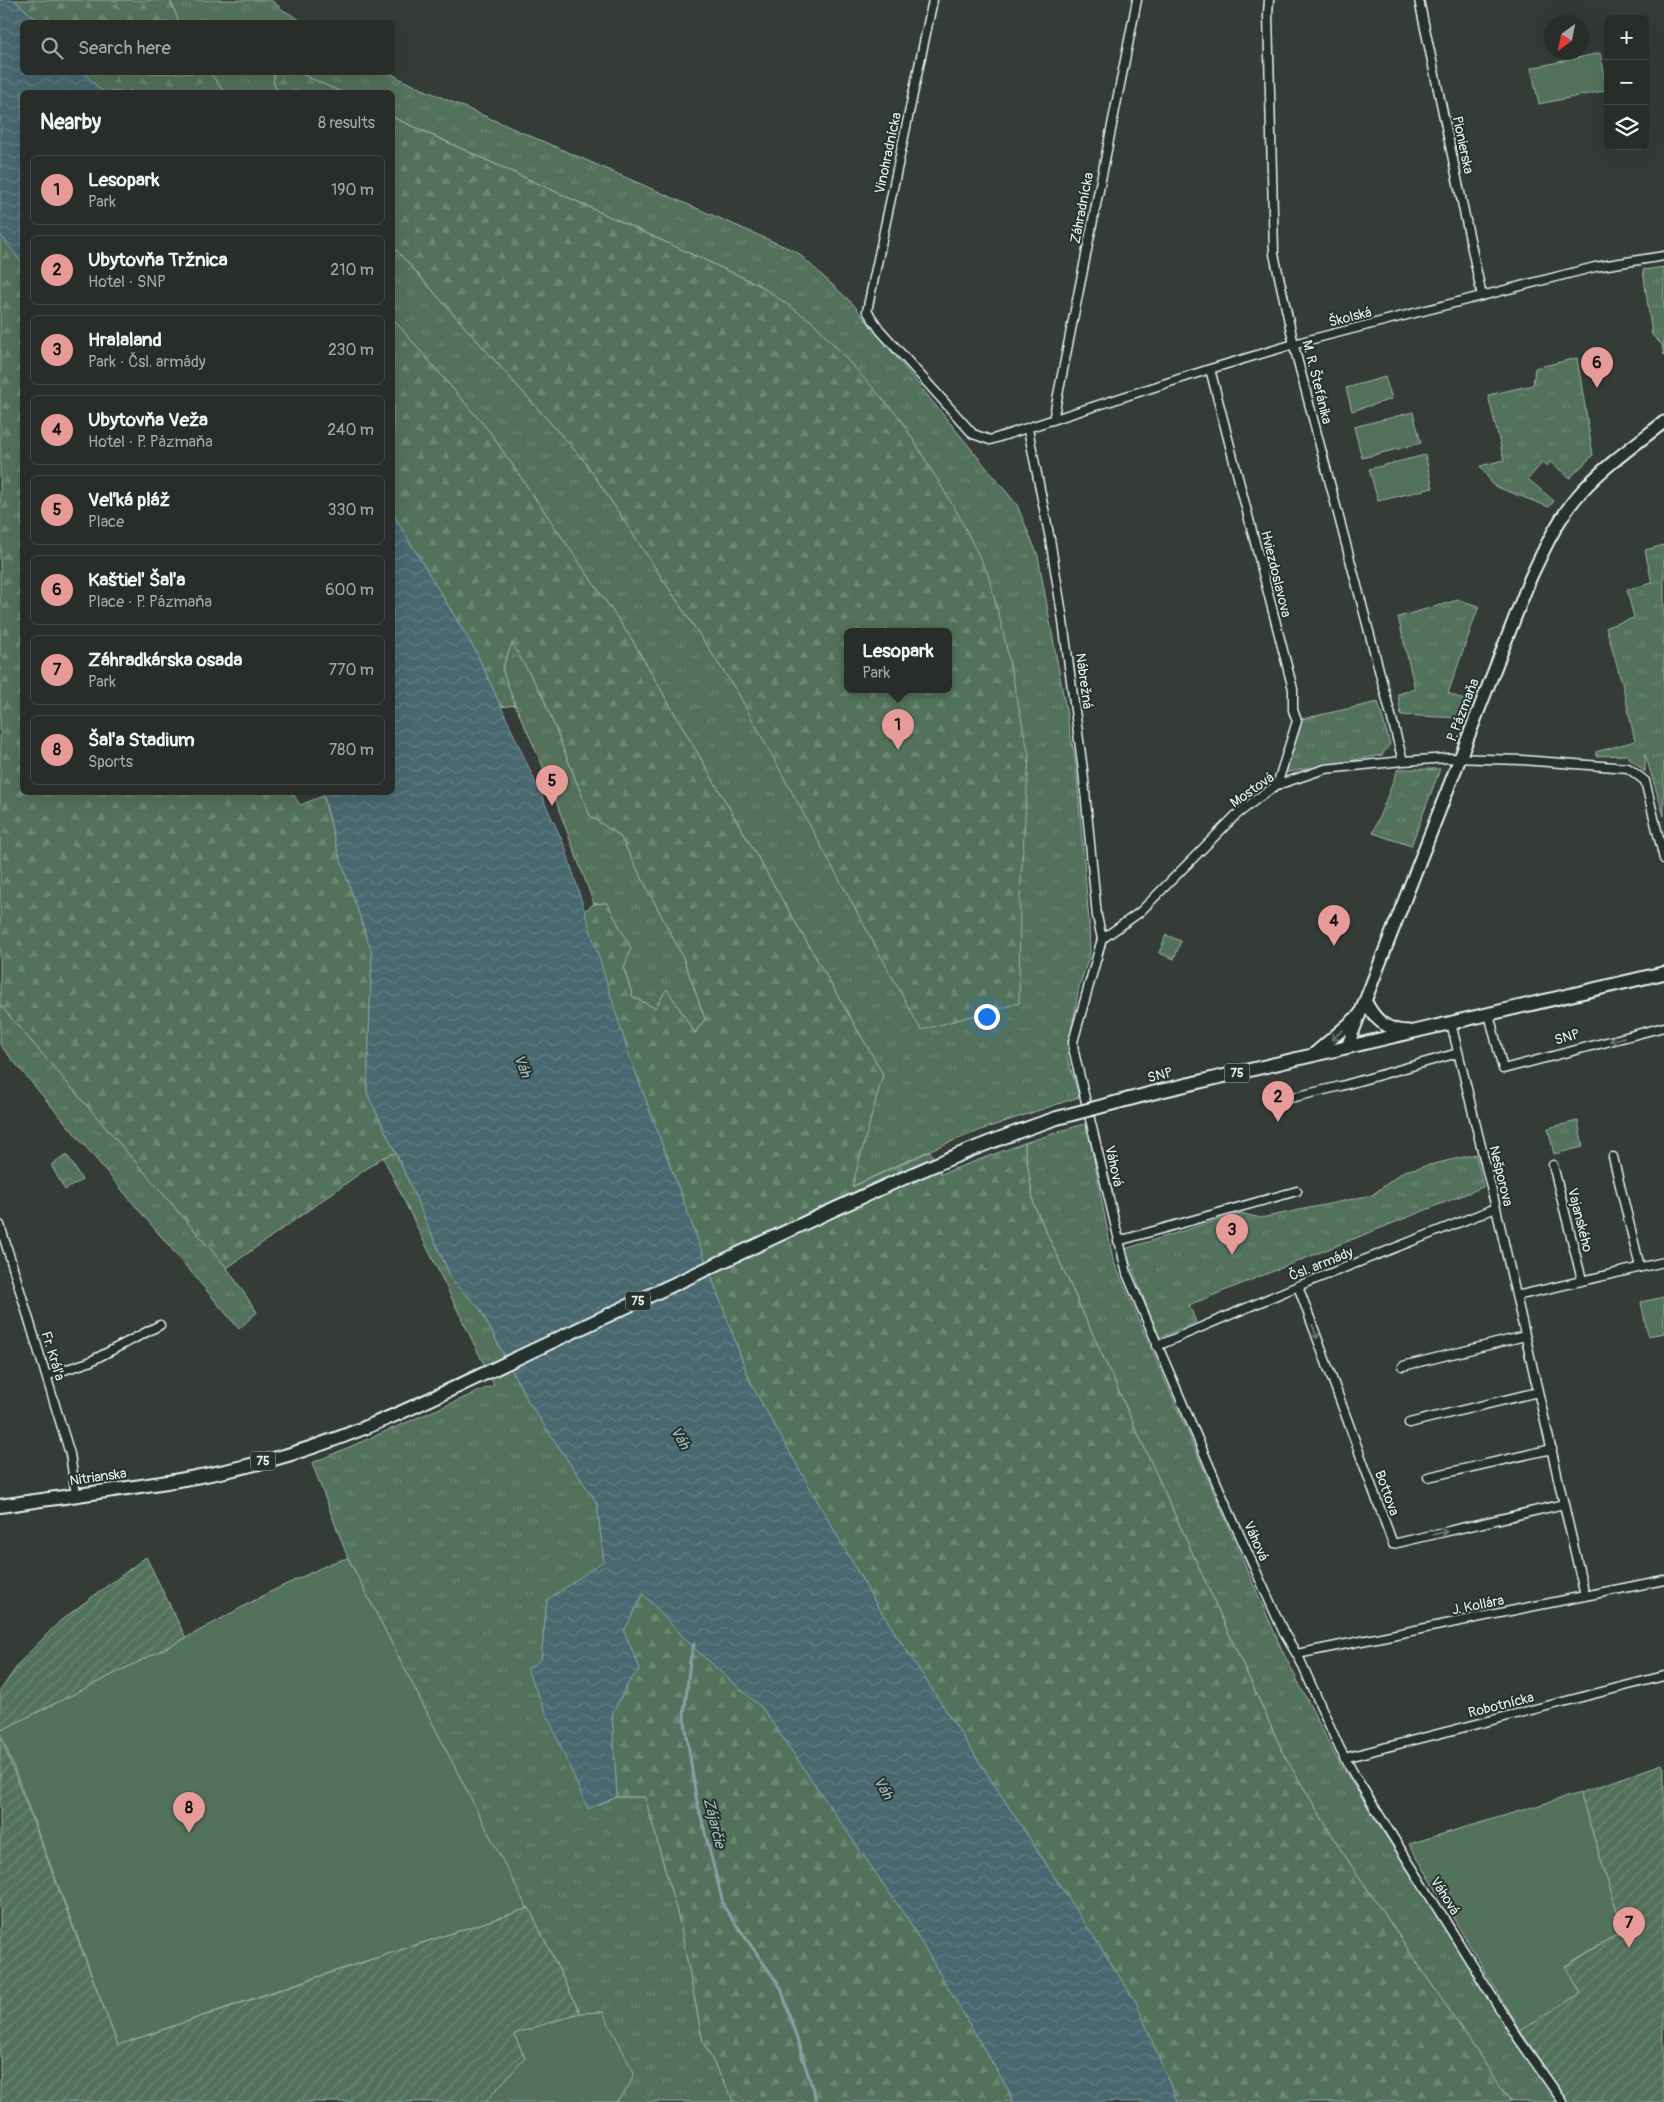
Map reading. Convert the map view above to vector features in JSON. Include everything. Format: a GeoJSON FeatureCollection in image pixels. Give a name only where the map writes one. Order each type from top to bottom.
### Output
{"type":"FeatureCollection","features":[{"type":"Feature","properties":{"kind":"main road","name":"P. Pázmaňa"},"geometry":{"type":"LineString","coordinates":[[1347,1047],[1530,579],[1559,523],[1576,499],[1595,478],[1664,422]]}},
{"type":"Feature","properties":{"kind":"main road","name":"SNP"},"geometry":{"type":"LineString","coordinates":[[199,1475],[291,1454],[376,1423],[850,1202],[997,1140],[1056,1118],[1314,1054],[1664,973]]}},
{"type":"Feature","properties":{"kind":"main road"},"geometry":{"type":"LineString","coordinates":[[1366,1000],[1371,1012],[1382,1024],[1399,1031],[1417,1031]]}},
{"type":"Feature","properties":{"kind":"main road"},"geometry":{"type":"LineString","coordinates":[[1314,1054],[1360,1015]]}},
{"type":"Feature","properties":{"kind":"main road","name":"Nitrianska"},"geometry":{"type":"LineString","coordinates":[[0,1506],[199,1475]]}},
{"type":"Feature","properties":{"kind":"street","name":"Vinohradnícka"},"geometry":{"type":"LineString","coordinates":[[933,0],[867,311],[880,330],[973,434],[990,440]]}},
{"type":"Feature","properties":{"kind":"street","name":"Záhradnícka"},"geometry":{"type":"LineString","coordinates":[[1053,420],[1137,0]]}},
{"type":"Feature","properties":{"kind":"street","name":"M. R. Štefánika"},"geometry":{"type":"LineString","coordinates":[[1269,0],[1274,254],[1294,344],[1403,761]]}},
{"type":"Feature","properties":{"kind":"street","name":"Pionierska"},"geometry":{"type":"LineString","coordinates":[[1419,0],[1482,296]]}},
{"type":"Feature","properties":{"kind":"street","name":"Školská"},"geometry":{"type":"LineString","coordinates":[[990,440],[1294,344],[1595,267],[1664,256]]}},
{"type":"Feature","properties":{"kind":"street","name":"Hviezdoslavova"},"geometry":{"type":"LineString","coordinates":[[1210,369],[1293,689],[1293,710],[1297,721],[1277,785]]}},
{"type":"Feature","properties":{"kind":"street","name":"Nábrežná"},"geometry":{"type":"LineString","coordinates":[[1028,429],[1050,539],[1062,614],[1083,770],[1097,916],[1102,939]]}},
{"type":"Feature","properties":{"kind":"street","name":"Mostová"},"geometry":{"type":"LineString","coordinates":[[1102,939],[1140,912],[1235,816],[1277,785],[1326,769],[1403,761],[1461,758],[1591,764],[1628,768],[1645,781],[1664,859]]}},
{"type":"Feature","properties":{"kind":"street","name":"Váhová"},"geometry":{"type":"LineString","coordinates":[[1102,939],[1073,1042],[1127,1274],[1280,1624],[1297,1654],[1344,1758],[1518,2038],[1563,2102]]}},
{"type":"Feature","properties":{"kind":"street","name":"SNP"},"geometry":{"type":"LineString","coordinates":[[1489,1014],[1503,1069],[1664,1027]]}},
{"type":"Feature","properties":{"kind":"street","name":"Nešporova"},"geometry":{"type":"LineString","coordinates":[[1451,1023],[1496,1208],[1585,1596]]}},
{"type":"Feature","properties":{"kind":"street"},"geometry":{"type":"LineString","coordinates":[[1282,1100],[1341,1086],[1458,1052]]}},
{"type":"Feature","properties":{"kind":"street"},"geometry":{"type":"LineString","coordinates":[[1613,1156],[1640,1267]]}},
{"type":"Feature","properties":{"kind":"street","name":"Vajanského"},"geometry":{"type":"LineString","coordinates":[[1553,1165],[1582,1280]]}},
{"type":"Feature","properties":{"kind":"street"},"geometry":{"type":"LineString","coordinates":[[1118,1241],[1297,1190]]}},
{"type":"Feature","properties":{"kind":"street","name":"Čsl. armády"},"geometry":{"type":"LineString","coordinates":[[1157,1346],[1298,1286],[1496,1208]]}},
{"type":"Feature","properties":{"kind":"street","name":"Fr. Kráľa"},"geometry":{"type":"LineString","coordinates":[[0,1225],[70,1454],[76,1495]]}},
{"type":"Feature","properties":{"kind":"street"},"geometry":{"type":"LineString","coordinates":[[1516,1296],[1664,1262]]}},
{"type":"Feature","properties":{"kind":"street","name":"Bottova"},"geometry":{"type":"LineString","coordinates":[[1298,1286],[1393,1544],[1564,1504]]}},
{"type":"Feature","properties":{"kind":"street"},"geometry":{"type":"LineString","coordinates":[[46,1376],[89,1362],[160,1325]]}},
{"type":"Feature","properties":{"kind":"street"},"geometry":{"type":"LineString","coordinates":[[1403,1366],[1524,1336]]}},
{"type":"Feature","properties":{"kind":"street"},"geometry":{"type":"LineString","coordinates":[[1409,1423],[1538,1392]]}},
{"type":"Feature","properties":{"kind":"street"},"geometry":{"type":"LineString","coordinates":[[1428,1477],[1552,1449]]}},
{"type":"Feature","properties":{"kind":"street","name":"J. Kollára"},"geometry":{"type":"LineString","coordinates":[[1297,1654],[1664,1580]]}},
{"type":"Feature","properties":{"kind":"street","name":"Robotnícka"},"geometry":{"type":"LineString","coordinates":[[1344,1758],[1664,1676]]}},
{"type":"Feature","properties":{"kind":"green space"},"geometry":{"type":"Polygon","coordinates":[[[14,0],[170,0],[178,20],[37,20],[14,0]]]}},
{"type":"Feature","properties":{"kind":"green space"},"geometry":{"type":"Polygon","coordinates":[[[170,0],[271,0],[283,10],[300,20],[178,20],[170,0]]]}},
{"type":"Feature","properties":{"kind":"green space"},"geometry":{"type":"Polygon","coordinates":[[[1600,53],[1604,72],[1604,91],[1539,104],[1531,68],[1568,60],[1589,60],[1589,55],[1600,53]]]}},
{"type":"Feature","properties":{"kind":"green space"},"geometry":{"type":"Polygon","coordinates":[[[86,75],[211,75],[223,90],[100,90],[86,75]]]}},
{"type":"Feature","properties":{"kind":"green space"},"geometry":{"type":"Polygon","coordinates":[[[211,75],[274,75],[274,85],[278,90],[223,90],[211,75]]]}},
{"type":"Feature","properties":{"kind":"green space"},"geometry":{"type":"Polygon","coordinates":[[[274,75],[303,75],[337,90],[278,90],[274,85],[274,75]]]}},
{"type":"Feature","properties":{"kind":"green space"},"geometry":{"type":"Polygon","coordinates":[[[303,75],[394,75],[797,252],[852,303],[1017,505],[1038,556],[1076,765],[1090,954],[1079,987],[1067,1056],[1079,1097],[989,1127],[930,1150],[851,1187],[883,1074],[631,638],[489,431],[395,321],[395,248],[586,463],[738,693],[766,743],[935,693],[952,693],[952,628],[946,628],[759,285],[395,118],[395,90],[337,90],[303,75]]]}},
{"type":"Feature","properties":{"kind":"green space"},"geometry":{"type":"Polygon","coordinates":[[[395,118],[759,285],[814,323],[900,418],[958,514],[988,574],[1003,631],[1029,756],[1020,896],[1019,1003],[921,1030],[738,693],[586,463],[395,248],[395,118]]]}},
{"type":"Feature","properties":{"kind":"green space"},"geometry":{"type":"Polygon","coordinates":[[[0,234],[20,260],[20,795],[294,795],[300,805],[323,796],[337,848],[372,953],[367,1093],[396,1153],[383,1157],[227,1268],[0,1005],[0,234]]]}},
{"type":"Feature","properties":{"kind":"green space"},"geometry":{"type":"Polygon","coordinates":[[[1664,267],[1664,355],[1662,345],[1652,335],[1643,270],[1664,267]]]}},
{"type":"Feature","properties":{"kind":"green space"},"geometry":{"type":"Polygon","coordinates":[[[395,321],[489,431],[631,638],[883,1074],[852,1187],[930,1151],[941,1174],[1024,1143],[1034,1205],[1285,1757],[1341,1850],[1511,2102],[1177,2102],[1136,2002],[873,1599],[751,1384],[628,1052],[584,911],[594,904],[607,903],[631,948],[624,969],[633,997],[655,1008],[667,989],[695,1033],[705,1019],[683,957],[620,836],[590,816],[543,697],[512,643],[502,669],[515,705],[501,707],[476,652],[395,517],[395,321]]]}},
{"type":"Feature","properties":{"kind":"green space"},"geometry":{"type":"Polygon","coordinates":[[[1577,358],[1593,455],[1570,478],[1550,462],[1547,466],[1542,463],[1528,479],[1554,501],[1549,507],[1494,486],[1480,466],[1504,460],[1488,395],[1533,385],[1535,368],[1577,358]]]}},
{"type":"Feature","properties":{"kind":"green space"},"geometry":{"type":"Polygon","coordinates":[[[1385,377],[1392,399],[1352,411],[1346,388],[1385,377]]]}},
{"type":"Feature","properties":{"kind":"green space"},"geometry":{"type":"Polygon","coordinates":[[[1413,412],[1421,443],[1362,458],[1354,427],[1413,412]]]}},
{"type":"Feature","properties":{"kind":"green space"},"geometry":{"type":"Polygon","coordinates":[[[1425,455],[1433,488],[1378,501],[1369,469],[1425,455]]]}},
{"type":"Feature","properties":{"kind":"green space"},"geometry":{"type":"Polygon","coordinates":[[[1664,545],[1664,816],[1645,754],[1645,772],[1626,755],[1596,756],[1596,752],[1635,741],[1623,687],[1606,627],[1634,618],[1627,590],[1652,583],[1645,550],[1664,545]]]}},
{"type":"Feature","properties":{"kind":"green space"},"geometry":{"type":"Polygon","coordinates":[[[1458,600],[1479,606],[1448,693],[1466,701],[1459,718],[1401,715],[1398,694],[1415,689],[1398,617],[1458,600]]]}},
{"type":"Feature","properties":{"kind":"green space"},"geometry":{"type":"Polygon","coordinates":[[[512,642],[543,697],[590,816],[620,836],[683,957],[705,1019],[695,1033],[667,990],[655,1008],[633,997],[624,969],[630,948],[607,903],[594,904],[542,764],[515,705],[502,669],[512,642]]]}},
{"type":"Feature","properties":{"kind":"green space"},"geometry":{"type":"Polygon","coordinates":[[[1378,702],[1390,744],[1382,755],[1284,773],[1302,719],[1378,702]]]}},
{"type":"Feature","properties":{"kind":"green space"},"geometry":{"type":"Polygon","coordinates":[[[1398,769],[1440,769],[1411,846],[1373,833],[1398,769]]]}},
{"type":"Feature","properties":{"kind":"green space"},"geometry":{"type":"Polygon","coordinates":[[[1166,935],[1181,941],[1174,959],[1159,953],[1166,935]]]}},
{"type":"Feature","properties":{"kind":"green space"},"geometry":{"type":"Polygon","coordinates":[[[0,1005],[227,1268],[257,1312],[239,1329],[0,1045],[0,1005]]]}},
{"type":"Feature","properties":{"kind":"green space"},"geometry":{"type":"Polygon","coordinates":[[[1578,1121],[1583,1147],[1554,1154],[1548,1128],[1578,1121]]]}},
{"type":"Feature","properties":{"kind":"green space"},"geometry":{"type":"Polygon","coordinates":[[[1087,1123],[1113,1260],[1282,1650],[1337,1759],[1512,2035],[1557,2102],[1511,2102],[1341,1850],[1285,1757],[1034,1205],[1024,1143],[1087,1123]]]}},
{"type":"Feature","properties":{"kind":"green space"},"geometry":{"type":"Polygon","coordinates":[[[396,1153],[453,1282],[479,1307],[529,1403],[597,1503],[604,1562],[547,1600],[541,1660],[588,1808],[617,1797],[645,1797],[680,1923],[703,2042],[734,2102],[616,2102],[629,2086],[603,2012],[580,2013],[529,1908],[527,1909],[348,1558],[312,1463],[494,1385],[383,1157],[396,1153]]]}},
{"type":"Feature","properties":{"kind":"green space"},"geometry":{"type":"Polygon","coordinates":[[[1476,1154],[1483,1187],[1189,1305],[1196,1322],[1159,1338],[1125,1249],[1240,1213],[1261,1218],[1372,1195],[1404,1171],[1476,1154]]]}},
{"type":"Feature","properties":{"kind":"green space"},"geometry":{"type":"Polygon","coordinates":[[[67,1155],[82,1180],[65,1190],[51,1165],[67,1155]]]}},
{"type":"Feature","properties":{"kind":"green space"},"geometry":{"type":"Polygon","coordinates":[[[1664,1297],[1664,1333],[1648,1336],[1641,1302],[1664,1297]]]}},
{"type":"Feature","properties":{"kind":"green space"},"geometry":{"type":"Polygon","coordinates":[[[146,1557],[186,1638],[0,1731],[0,1691],[20,1662],[60,1621],[146,1557]]]}},
{"type":"Feature","properties":{"kind":"green space"},"geometry":{"type":"Polygon","coordinates":[[[348,1558],[527,1908],[529,1908],[286,1987],[118,2045],[0,1731],[186,1638],[268,1593],[331,1563],[348,1558]]]}},
{"type":"Feature","properties":{"kind":"green space"},"geometry":{"type":"Polygon","coordinates":[[[642,1593],[693,1647],[763,1709],[910,1923],[1010,2093],[1012,2102],[734,2102],[703,2042],[680,1923],[645,1797],[617,1797],[612,1714],[628,1683],[640,1669],[624,1631],[642,1593]]]}},
{"type":"Feature","properties":{"kind":"green space"},"geometry":{"type":"Polygon","coordinates":[[[0,1735],[118,2045],[529,1908],[580,2013],[515,2034],[525,2058],[485,2102],[0,2102],[0,1735]]]}},
{"type":"Feature","properties":{"kind":"green space"},"geometry":{"type":"Polygon","coordinates":[[[1662,1764],[1664,1768],[1664,2102],[1568,2102],[1520,2030],[1581,1993],[1565,1967],[1623,1930],[1580,1793],[1662,1764]]]}},
{"type":"Feature","properties":{"kind":"green space"},"geometry":{"type":"Polygon","coordinates":[[[1580,1793],[1623,1930],[1565,1966],[1581,1993],[1520,2030],[1409,1844],[1580,1793]]]}},
{"type":"Feature","properties":{"kind":"green space"},"geometry":{"type":"Polygon","coordinates":[[[603,2012],[634,2073],[629,2086],[616,2102],[485,2102],[525,2058],[514,2034],[580,2013],[603,2012]]]}},
{"type":"Feature","properties":{"kind":"water"},"geometry":{"type":"Polygon","coordinates":[[[0,0],[14,0],[37,20],[20,20],[20,75],[86,75],[100,90],[20,90],[20,260],[0,234],[0,0]]]}},
{"type":"Feature","properties":{"kind":"water","name":"Váh"},"geometry":{"type":"Polygon","coordinates":[[[395,517],[476,652],[565,847],[628,1052],[751,1384],[873,1599],[1136,2002],[1177,2102],[1012,2102],[1010,2093],[910,1923],[763,1709],[693,1647],[643,1594],[624,1631],[640,1669],[628,1683],[612,1714],[617,1797],[588,1809],[527,1669],[541,1660],[547,1600],[604,1561],[597,1503],[529,1403],[479,1307],[453,1282],[396,1153],[367,1093],[372,953],[337,848],[324,795],[395,795],[395,517]]]}},
{"type":"Feature","properties":{"kind":"waterway","name":"Zájarčie"},"geometry":{"type":"LineString","coordinates":[[694,1644],[690,1661],[684,1716],[696,1797],[724,1907],[781,1988],[816,2100],[815,2102]]}},
{"type":"Feature","properties":{"kind":"place","name":"Kaštieľ Šaľa"},"geometry":{"type":"Point","coordinates":[1597,388]}},
{"type":"Feature","properties":{"kind":"place","name":"Lesopark"},"geometry":{"type":"Point","coordinates":[898,750]}},
{"type":"Feature","properties":{"kind":"place","name":"Veľká pláž"},"geometry":{"type":"Point","coordinates":[552,806]}},
{"type":"Feature","properties":{"kind":"place","name":"Ubytovňa Veža"},"geometry":{"type":"Point","coordinates":[1334,946]}},
{"type":"Feature","properties":{"kind":"place","name":"Ubytovňa Tržnica"},"geometry":{"type":"Point","coordinates":[1278,1122]}},
{"type":"Feature","properties":{"kind":"place","name":"Hralaland"},"geometry":{"type":"Point","coordinates":[1232,1255]}},
{"type":"Feature","properties":{"kind":"place","name":"Šaľa Stadium"},"geometry":{"type":"Point","coordinates":[189,1833]}},
{"type":"Feature","properties":{"kind":"place","name":"Záhradkárska osada"},"geometry":{"type":"Point","coordinates":[1629,1948]}}]}
